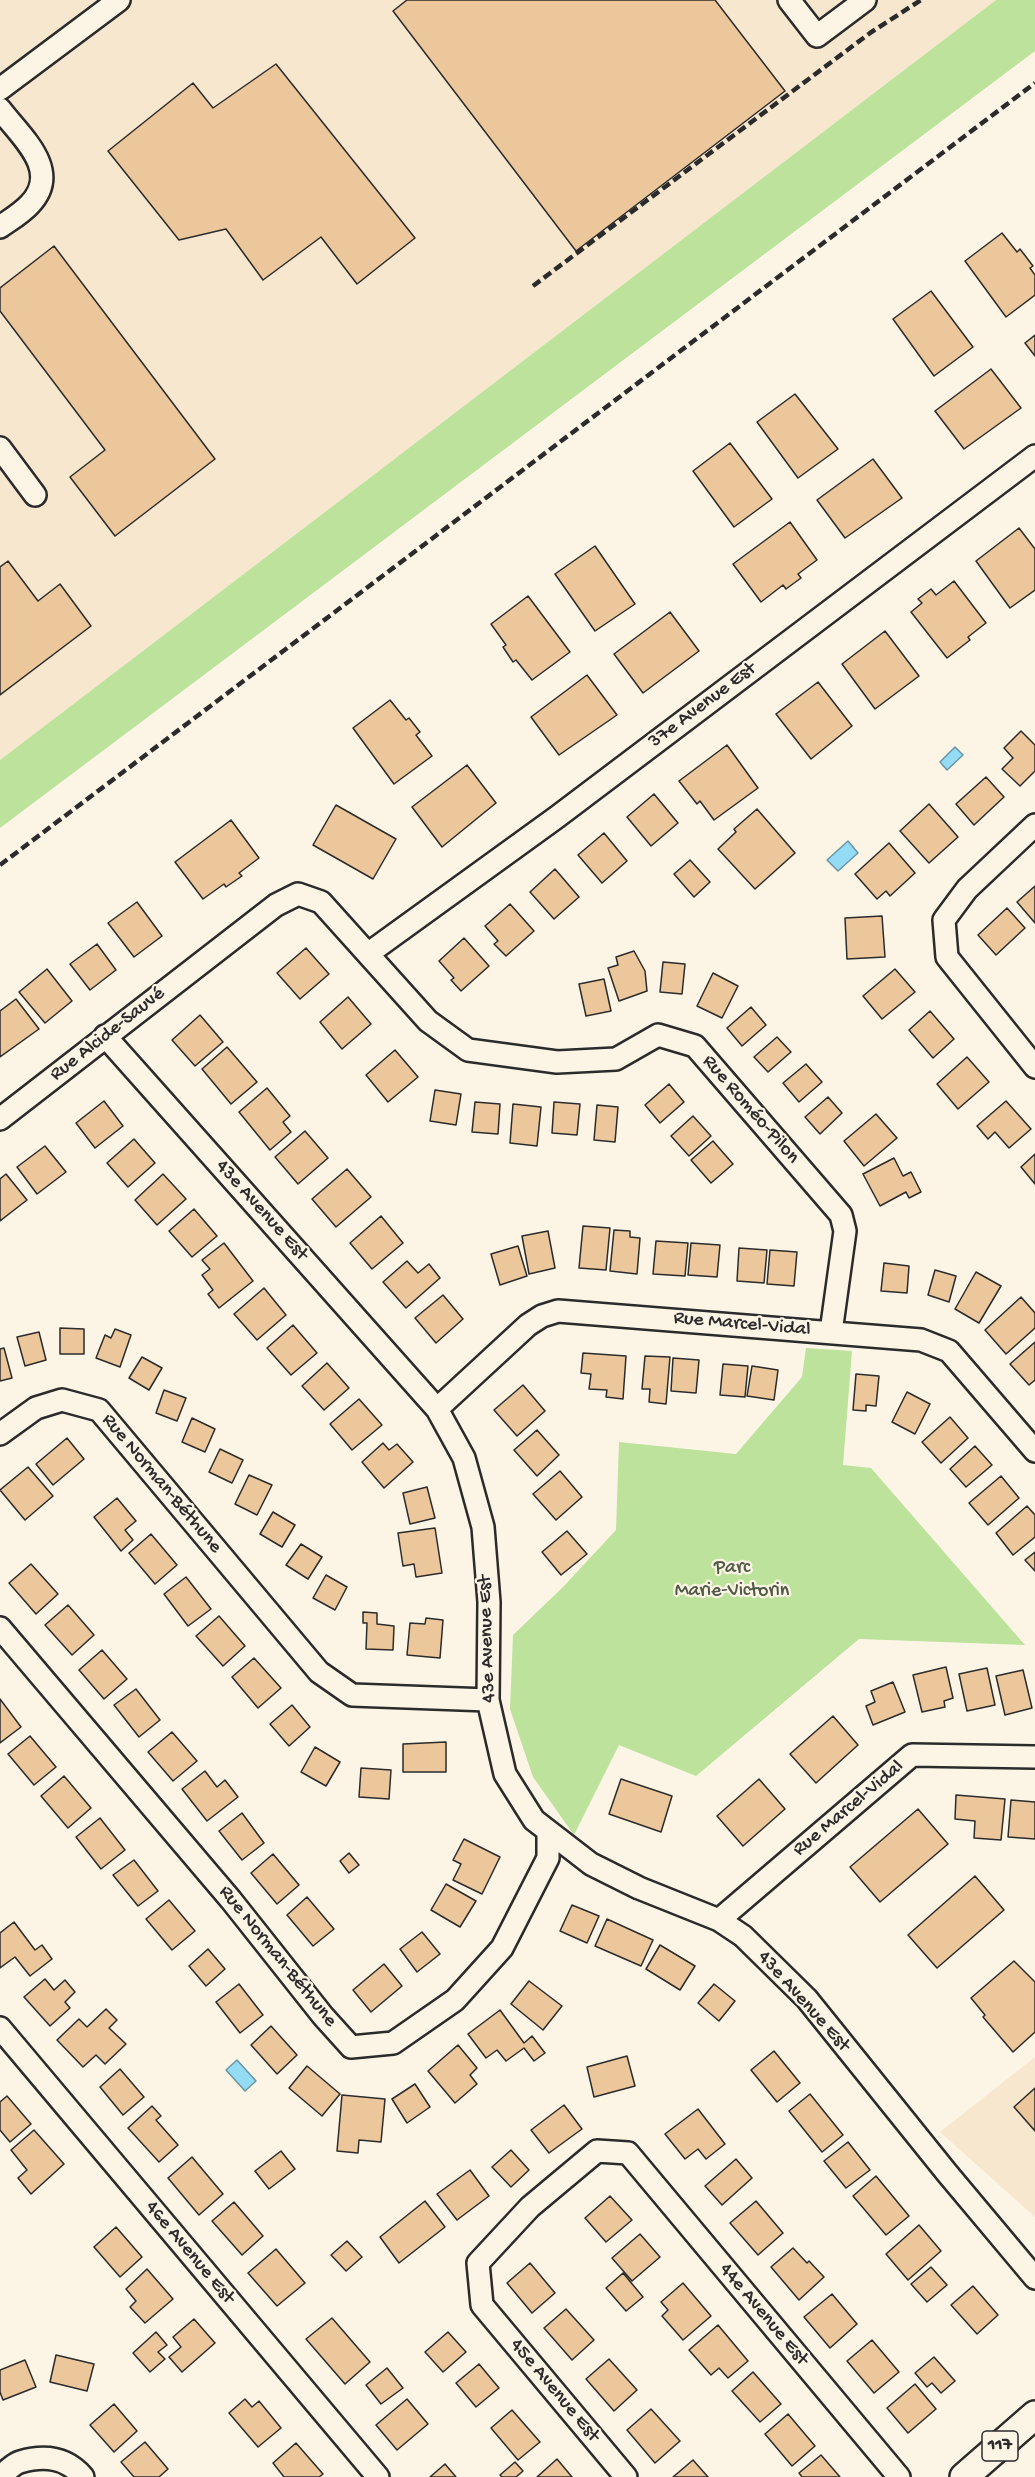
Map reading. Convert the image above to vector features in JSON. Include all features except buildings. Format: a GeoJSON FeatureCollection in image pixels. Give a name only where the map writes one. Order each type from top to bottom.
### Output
{"type":"FeatureCollection","features":[{"type":"Feature","properties":{"kind":"main road","name":"117"},"geometry":{"type":"LineString","coordinates":[[964,2477],[1035,2415]]}},
{"type":"Feature","properties":{"kind":"street"},"geometry":{"type":"LineString","coordinates":[[0,89],[119,0]]}},
{"type":"Feature","properties":{"kind":"street"},"geometry":{"type":"LineString","coordinates":[[797,3],[817,36],[865,0]]}},
{"type":"Feature","properties":{"kind":"street"},"geometry":{"type":"LineString","coordinates":[[0,109],[39,162],[43,175],[40,190],[29,206],[0,227]]}},
{"type":"Feature","properties":{"kind":"street"},"geometry":{"type":"LineString","coordinates":[[0,448],[35,495]]}},
{"type":"Feature","properties":{"kind":"street","name":"37e Avenue Est"},"geometry":{"type":"LineString","coordinates":[[369,953],[566,810],[1035,456]]}},
{"type":"Feature","properties":{"kind":"street"},"geometry":{"type":"LineString","coordinates":[[1035,825],[967,889],[944,920],[947,957],[1035,1066]]}},
{"type":"Feature","properties":{"kind":"street","name":"Rue Roméo-Pilon"},"geometry":{"type":"LineString","coordinates":[[217,952],[276,905],[298,894],[321,902],[428,1021],[468,1050],[557,1062],[616,1059],[658,1035],[695,1046],[841,1215],[845,1231],[831,1332]]}},
{"type":"Feature","properties":{"kind":"street","name":"Rue Alcide-Sauvé"},"geometry":{"type":"LineString","coordinates":[[0,1119],[217,952]]}},
{"type":"Feature","properties":{"kind":"street","name":"43e Avenue Est"},"geometry":{"type":"LineString","coordinates":[[105,1036],[437,1409],[464,1458],[483,1527],[489,1602],[488,1700],[505,1774],[534,1820],[591,1864],[639,1888],[719,1920],[743,1936],[807,1999],[1035,2278]]}},
{"type":"Feature","properties":{"kind":"street","name":"Rue Marcel-Vidal"},"geometry":{"type":"LineString","coordinates":[[437,1409],[528,1325],[542,1316],[558,1311],[921,1340],[949,1351],[1035,1451]]}},
{"type":"Feature","properties":{"kind":"street","name":"Rue Norman-Béthune"},"geometry":{"type":"LineString","coordinates":[[0,1434],[36,1408],[62,1400],[99,1410],[319,1672],[351,1695],[488,1700]]}},
{"type":"Feature","properties":{"kind":"street","name":"Rue Norman-Béthune"},"geometry":{"type":"LineString","coordinates":[[0,1628],[231,1900],[323,2016],[351,2047],[393,2043],[455,2000],[502,1948],[548,1858],[548,1833]]}},
{"type":"Feature","properties":{"kind":"street","name":"Rue Marcel-Vidal"},"geometry":{"type":"LineString","coordinates":[[719,1920],[912,1755],[1035,1757]]}},
{"type":"Feature","properties":{"kind":"street","name":"46e Avenue Est"},"geometry":{"type":"LineString","coordinates":[[0,2028],[378,2477]]}},
{"type":"Feature","properties":{"kind":"street","name":"44e Avenue Est"},"geometry":{"type":"LineString","coordinates":[[482,2305],[478,2263],[530,2207],[597,2151],[628,2153],[899,2477]]}},
{"type":"Feature","properties":{"kind":"street","name":"45e Avenue Est"},"geometry":{"type":"LineString","coordinates":[[482,2305],[626,2477]]}},
{"type":"Feature","properties":{"kind":"street"},"geometry":{"type":"LineString","coordinates":[[0,2477],[18,2462],[56,2458],[77,2470],[82,2477]]}},
{"type":"Feature","properties":{"kind":"shaded area"},"geometry":{"type":"Polygon","coordinates":[[[0,0],[996,0],[0,760],[0,0]]]}},
{"type":"Feature","properties":{"kind":"shaded area"},"geometry":{"type":"Polygon","coordinates":[[[1035,2057],[1035,2217],[940,2132],[1035,2057]]]}},
{"type":"Feature","properties":{"kind":"green space"},"geometry":{"type":"Polygon","coordinates":[[[996,0],[1035,0],[1035,51],[0,828],[0,760],[996,0]]]}},
{"type":"Feature","properties":{"kind":"green space","name":"Parc Marie-Victorin"},"geometry":{"type":"Polygon","coordinates":[[[806,1348],[852,1351],[843,1465],[871,1468],[1025,1645],[859,1639],[696,1776],[619,1745],[574,1835],[533,1777],[510,1709],[513,1635],[563,1587],[616,1530],[619,1442],[736,1454],[802,1377],[806,1348]]]}},
{"type":"Feature","properties":{"kind":"water"},"geometry":{"type":"Polygon","coordinates":[[[955,747],[963,755],[947,770],[940,762],[955,747]]]}},
{"type":"Feature","properties":{"kind":"water"},"geometry":{"type":"Polygon","coordinates":[[[848,841],[858,853],[838,871],[827,860],[848,841]]]}},
{"type":"Feature","properties":{"kind":"water"},"geometry":{"type":"Polygon","coordinates":[[[237,2060],[256,2081],[245,2091],[226,2070],[237,2060]]]}},
{"type":"Feature","properties":{"kind":"railway"},"geometry":{"type":"LineString","coordinates":[[533,286],[870,33],[921,0]]}},
{"type":"Feature","properties":{"kind":"railway"},"geometry":{"type":"LineString","coordinates":[[0,865],[1035,83]]}}]}
